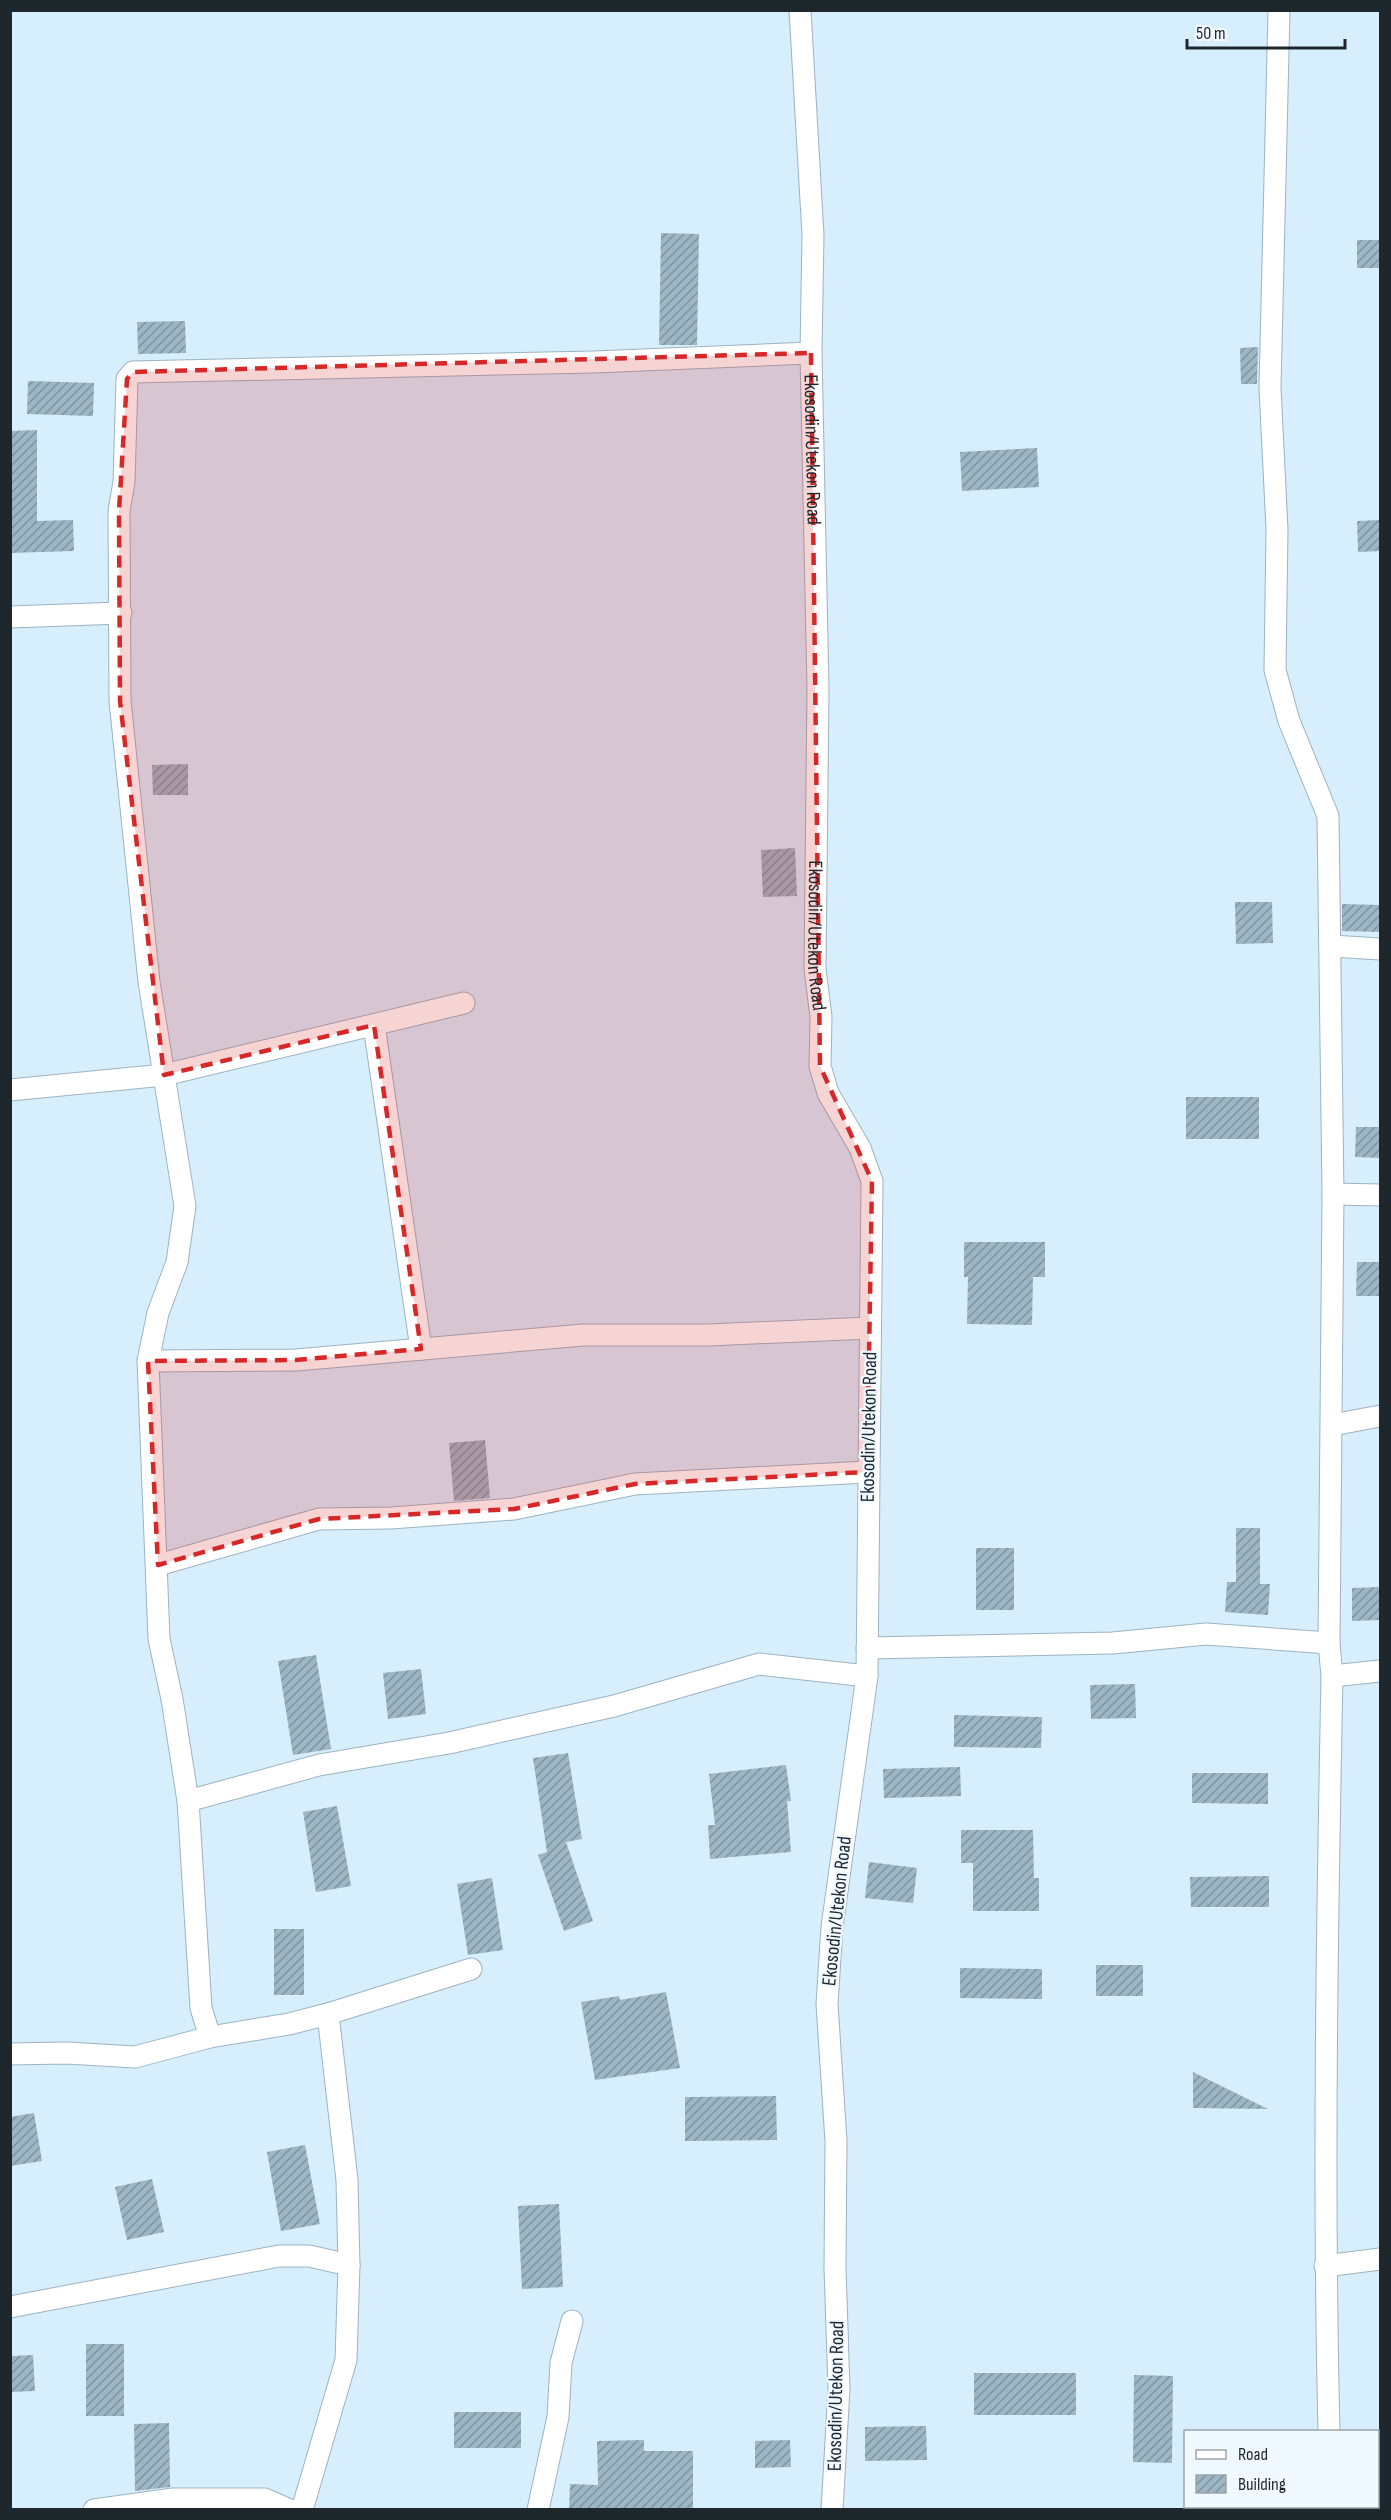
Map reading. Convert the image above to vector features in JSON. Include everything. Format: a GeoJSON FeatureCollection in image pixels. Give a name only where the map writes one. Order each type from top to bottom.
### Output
{"type":"FeatureCollection","features":[{"type":"Feature","properties":{"kind":"street","name":"Ekosodin/Utekon Road"},"geometry":{"type":"LineString","coordinates":[[800,10],[813,235],[811,353],[818,689],[816,969],[821,1017],[820,1066],[828,1093],[860,1148],[872,1181],[867,1472],[867,1676],[832,1927],[827,2004],[836,2141],[835,2268],[839,2389],[832,2510]]}},
{"type":"Feature","properties":{"kind":"street"},"geometry":{"type":"LineString","coordinates":[[1279,10],[1270,388],[1277,529],[1275,670],[1290,721],[1328,816],[1332,946],[1333,1194],[1329,1643],[1332,1676],[1325,2044],[1325,2266],[1329,2430]]}},
{"type":"Feature","properties":{"kind":"street"},"geometry":{"type":"LineString","coordinates":[[210,2037],[201,2008],[188,1801],[172,1699],[159,1639],[158,1565],[148,1361],[158,1313],[177,1262],[185,1206],[149,982],[120,701],[119,511],[124,482],[126,383],[133,372],[594,362],[811,353]]}},
{"type":"Feature","properties":{"kind":"street"},"geometry":{"type":"LineString","coordinates":[[10,617],[121,613]]}},
{"type":"Feature","properties":{"kind":"street"},"geometry":{"type":"LineString","coordinates":[[1332,946],[1380,949]]}},
{"type":"Feature","properties":{"kind":"street"},"geometry":{"type":"LineString","coordinates":[[10,1090],[164,1075],[464,1003]]}},
{"type":"Feature","properties":{"kind":"street"},"geometry":{"type":"LineString","coordinates":[[374,1025],[421,1349]]}},
{"type":"Feature","properties":{"kind":"street"},"geometry":{"type":"LineString","coordinates":[[1333,1194],[1380,1195]]}},
{"type":"Feature","properties":{"kind":"street"},"geometry":{"type":"LineString","coordinates":[[148,1361],[296,1360],[583,1335],[709,1335],[869,1328]]}},
{"type":"Feature","properties":{"kind":"street"},"geometry":{"type":"LineString","coordinates":[[1332,1425],[1380,1416]]}},
{"type":"Feature","properties":{"kind":"street"},"geometry":{"type":"LineString","coordinates":[[158,1565],[319,1519],[391,1518],[514,1509],[635,1484],[867,1472]]}},
{"type":"Feature","properties":{"kind":"street"},"geometry":{"type":"LineString","coordinates":[[867,1648],[1113,1643],[1206,1634],[1329,1643]]}},
{"type":"Feature","properties":{"kind":"street"},"geometry":{"type":"LineString","coordinates":[[188,1801],[319,1765],[449,1743],[614,1706],[759,1664],[867,1676]]}},
{"type":"Feature","properties":{"kind":"street"},"geometry":{"type":"LineString","coordinates":[[1332,1676],[1380,1671]]}},
{"type":"Feature","properties":{"kind":"street"},"geometry":{"type":"LineString","coordinates":[[10,2054],[67,2053],[135,2057],[210,2037],[289,2024],[328,2014],[471,1969]]}},
{"type":"Feature","properties":{"kind":"street"},"geometry":{"type":"LineString","coordinates":[[302,2510],[346,2361],[349,2265],[347,2180],[328,2014]]}},
{"type":"Feature","properties":{"kind":"street"},"geometry":{"type":"LineString","coordinates":[[10,2307],[279,2256],[309,2256],[349,2265]]}},
{"type":"Feature","properties":{"kind":"street"},"geometry":{"type":"LineString","coordinates":[[1325,2266],[1380,2259]]}},
{"type":"Feature","properties":{"kind":"street"},"geometry":{"type":"LineString","coordinates":[[538,2510],[558,2417],[561,2363],[572,2321]]}},
{"type":"Feature","properties":{"kind":"street"},"geometry":{"type":"LineString","coordinates":[[94,2510],[173,2499],[265,2499],[290,2510]]}},
{"type":"Feature","properties":{"kind":"highlighted area"},"geometry":{"type":"Polygon","coordinates":[[[811,353],[820,1066],[872,1181],[867,1472],[635,1484],[514,1509],[319,1519],[158,1565],[148,1361],[296,1360],[421,1349],[374,1025],[164,1075],[120,701],[119,511],[127,379],[133,372],[811,353]]]}},
{"type":"Feature","properties":{"kind":"building"},"geometry":{"type":"Polygon","coordinates":[[[661,233],[699,234],[697,345],[659,345],[661,233]]]}},
{"type":"Feature","properties":{"kind":"building"},"geometry":{"type":"Polygon","coordinates":[[[1357,240],[1380,240],[1380,268],[1357,268],[1357,240]]]}},
{"type":"Feature","properties":{"kind":"building"},"geometry":{"type":"Polygon","coordinates":[[[185,321],[186,353],[138,354],[137,322],[185,321]]]}},
{"type":"Feature","properties":{"kind":"building"},"geometry":{"type":"Polygon","coordinates":[[[1258,347],[1257,384],[1241,384],[1240,348],[1258,347]]]}},
{"type":"Feature","properties":{"kind":"building"},"geometry":{"type":"Polygon","coordinates":[[[28,381],[94,383],[93,416],[27,414],[28,381]]]}},
{"type":"Feature","properties":{"kind":"building"},"geometry":{"type":"Polygon","coordinates":[[[37,430],[37,521],[73,520],[74,551],[10,553],[10,431],[37,430]]]}},
{"type":"Feature","properties":{"kind":"building"},"geometry":{"type":"Polygon","coordinates":[[[1037,448],[1039,487],[962,491],[960,452],[1037,448]]]}},
{"type":"Feature","properties":{"kind":"building"},"geometry":{"type":"Polygon","coordinates":[[[1380,520],[1380,551],[1358,552],[1357,521],[1380,520]]]}},
{"type":"Feature","properties":{"kind":"building"},"geometry":{"type":"Polygon","coordinates":[[[188,764],[188,795],[153,795],[152,765],[188,764]]]}},
{"type":"Feature","properties":{"kind":"building"},"geometry":{"type":"Polygon","coordinates":[[[795,848],[797,896],[763,897],[761,850],[795,848]]]}},
{"type":"Feature","properties":{"kind":"building"},"geometry":{"type":"Polygon","coordinates":[[[1235,902],[1272,902],[1273,943],[1236,944],[1235,902]]]}},
{"type":"Feature","properties":{"kind":"building"},"geometry":{"type":"Polygon","coordinates":[[[1342,904],[1380,905],[1380,932],[1342,931],[1342,904]]]}},
{"type":"Feature","properties":{"kind":"building"},"geometry":{"type":"Polygon","coordinates":[[[1186,1097],[1259,1097],[1259,1139],[1186,1139],[1186,1097]]]}},
{"type":"Feature","properties":{"kind":"building"},"geometry":{"type":"Polygon","coordinates":[[[1356,1127],[1380,1127],[1380,1158],[1355,1157],[1356,1127]]]}},
{"type":"Feature","properties":{"kind":"building"},"geometry":{"type":"Polygon","coordinates":[[[964,1242],[1045,1242],[1045,1277],[1033,1277],[1032,1325],[967,1324],[968,1277],[964,1277],[964,1242]]]}},
{"type":"Feature","properties":{"kind":"building"},"geometry":{"type":"Polygon","coordinates":[[[1357,1262],[1380,1262],[1380,1296],[1356,1296],[1357,1262]]]}},
{"type":"Feature","properties":{"kind":"building"},"geometry":{"type":"Polygon","coordinates":[[[485,1440],[490,1498],[454,1501],[449,1443],[485,1440]]]}},
{"type":"Feature","properties":{"kind":"building"},"geometry":{"type":"Polygon","coordinates":[[[1236,1528],[1260,1528],[1260,1584],[1270,1584],[1268,1615],[1225,1612],[1227,1582],[1236,1582],[1236,1528]]]}},
{"type":"Feature","properties":{"kind":"building"},"geometry":{"type":"Polygon","coordinates":[[[976,1548],[1014,1548],[1014,1610],[976,1610],[976,1548]]]}},
{"type":"Feature","properties":{"kind":"building"},"geometry":{"type":"Polygon","coordinates":[[[1380,1587],[1380,1620],[1352,1621],[1352,1588],[1380,1587]]]}},
{"type":"Feature","properties":{"kind":"building"},"geometry":{"type":"Polygon","coordinates":[[[316,1655],[331,1749],[293,1755],[278,1661],[316,1655]]]}},
{"type":"Feature","properties":{"kind":"building"},"geometry":{"type":"Polygon","coordinates":[[[421,1669],[426,1714],[388,1719],[383,1673],[421,1669]]]}},
{"type":"Feature","properties":{"kind":"building"},"geometry":{"type":"Polygon","coordinates":[[[1135,1684],[1136,1718],[1091,1719],[1090,1685],[1135,1684]]]}},
{"type":"Feature","properties":{"kind":"building"},"geometry":{"type":"Polygon","coordinates":[[[954,1715],[1042,1717],[1041,1748],[954,1747],[954,1715]]]}},
{"type":"Feature","properties":{"kind":"building"},"geometry":{"type":"Polygon","coordinates":[[[568,1753],[582,1839],[566,1842],[593,1921],[564,1931],[538,1855],[547,1852],[533,1758],[568,1753]]]}},
{"type":"Feature","properties":{"kind":"building"},"geometry":{"type":"Polygon","coordinates":[[[786,1765],[791,1801],[787,1801],[791,1852],[710,1859],[708,1825],[715,1825],[709,1774],[786,1765]]]}},
{"type":"Feature","properties":{"kind":"building"},"geometry":{"type":"Polygon","coordinates":[[[960,1767],[961,1796],[884,1798],[883,1769],[960,1767]]]}},
{"type":"Feature","properties":{"kind":"building"},"geometry":{"type":"Polygon","coordinates":[[[1192,1773],[1268,1773],[1268,1804],[1192,1803],[1192,1773]]]}},
{"type":"Feature","properties":{"kind":"building"},"geometry":{"type":"Polygon","coordinates":[[[337,1806],[351,1886],[316,1892],[303,1812],[337,1806]]]}},
{"type":"Feature","properties":{"kind":"building"},"geometry":{"type":"Polygon","coordinates":[[[961,1830],[1033,1830],[1034,1878],[1039,1878],[1039,1911],[973,1911],[973,1863],[961,1863],[961,1830]]]}},
{"type":"Feature","properties":{"kind":"building"},"geometry":{"type":"Polygon","coordinates":[[[869,1862],[917,1868],[913,1903],[865,1898],[869,1862]]]}},
{"type":"Feature","properties":{"kind":"building"},"geometry":{"type":"Polygon","coordinates":[[[1269,1876],[1269,1907],[1191,1907],[1190,1877],[1269,1876]]]}},
{"type":"Feature","properties":{"kind":"building"},"geometry":{"type":"Polygon","coordinates":[[[492,1878],[503,1950],[468,1955],[457,1884],[492,1878]]]}},
{"type":"Feature","properties":{"kind":"building"},"geometry":{"type":"Polygon","coordinates":[[[274,1929],[304,1929],[304,1995],[274,1995],[274,1929]]]}},
{"type":"Feature","properties":{"kind":"building"},"geometry":{"type":"Polygon","coordinates":[[[1096,1965],[1143,1965],[1143,1996],[1096,1996],[1096,1965]]]}},
{"type":"Feature","properties":{"kind":"building"},"geometry":{"type":"Polygon","coordinates":[[[960,1968],[1042,1969],[1042,1999],[960,1998],[960,1968]]]}},
{"type":"Feature","properties":{"kind":"building"},"geometry":{"type":"Polygon","coordinates":[[[666,1992],[680,2068],[595,2080],[581,2002],[619,1996],[620,2000],[666,1992]]]}},
{"type":"Feature","properties":{"kind":"building"},"geometry":{"type":"Polygon","coordinates":[[[1193,2072],[1268,2109],[1193,2108],[1193,2072]]]}},
{"type":"Feature","properties":{"kind":"building"},"geometry":{"type":"Polygon","coordinates":[[[776,2096],[777,2140],[685,2141],[685,2097],[776,2096]]]}},
{"type":"Feature","properties":{"kind":"building"},"geometry":{"type":"Polygon","coordinates":[[[34,2113],[42,2161],[10,2166],[10,2117],[34,2113]]]}},
{"type":"Feature","properties":{"kind":"building"},"geometry":{"type":"Polygon","coordinates":[[[305,2145],[320,2224],[281,2231],[267,2152],[305,2145]]]}},
{"type":"Feature","properties":{"kind":"building"},"geometry":{"type":"Polygon","coordinates":[[[152,2179],[164,2232],[127,2240],[115,2187],[152,2179]]]}},
{"type":"Feature","properties":{"kind":"building"},"geometry":{"type":"Polygon","coordinates":[[[559,2204],[563,2287],[522,2289],[518,2206],[559,2204]]]}},
{"type":"Feature","properties":{"kind":"building"},"geometry":{"type":"Polygon","coordinates":[[[86,2344],[124,2344],[124,2416],[86,2416],[86,2344]]]}},
{"type":"Feature","properties":{"kind":"building"},"geometry":{"type":"Polygon","coordinates":[[[33,2355],[35,2391],[10,2392],[10,2356],[33,2355]]]}},
{"type":"Feature","properties":{"kind":"building"},"geometry":{"type":"Polygon","coordinates":[[[974,2373],[1076,2373],[1076,2415],[974,2415],[974,2373]]]}},
{"type":"Feature","properties":{"kind":"building"},"geometry":{"type":"Polygon","coordinates":[[[1134,2375],[1173,2376],[1172,2463],[1133,2462],[1134,2375]]]}},
{"type":"Feature","properties":{"kind":"building"},"geometry":{"type":"Polygon","coordinates":[[[454,2412],[521,2412],[521,2448],[454,2448],[454,2412]]]}},
{"type":"Feature","properties":{"kind":"building"},"geometry":{"type":"Polygon","coordinates":[[[169,2423],[170,2487],[135,2491],[134,2424],[169,2423]]]}},
{"type":"Feature","properties":{"kind":"building"},"geometry":{"type":"Polygon","coordinates":[[[926,2426],[927,2460],[865,2461],[865,2427],[926,2426]]]}},
{"type":"Feature","properties":{"kind":"building"},"geometry":{"type":"Polygon","coordinates":[[[644,2440],[644,2451],[693,2451],[693,2510],[569,2510],[570,2484],[598,2485],[597,2441],[644,2440]]]}},
{"type":"Feature","properties":{"kind":"building"},"geometry":{"type":"Polygon","coordinates":[[[790,2440],[791,2467],[755,2468],[755,2441],[790,2440]]]}}]}
